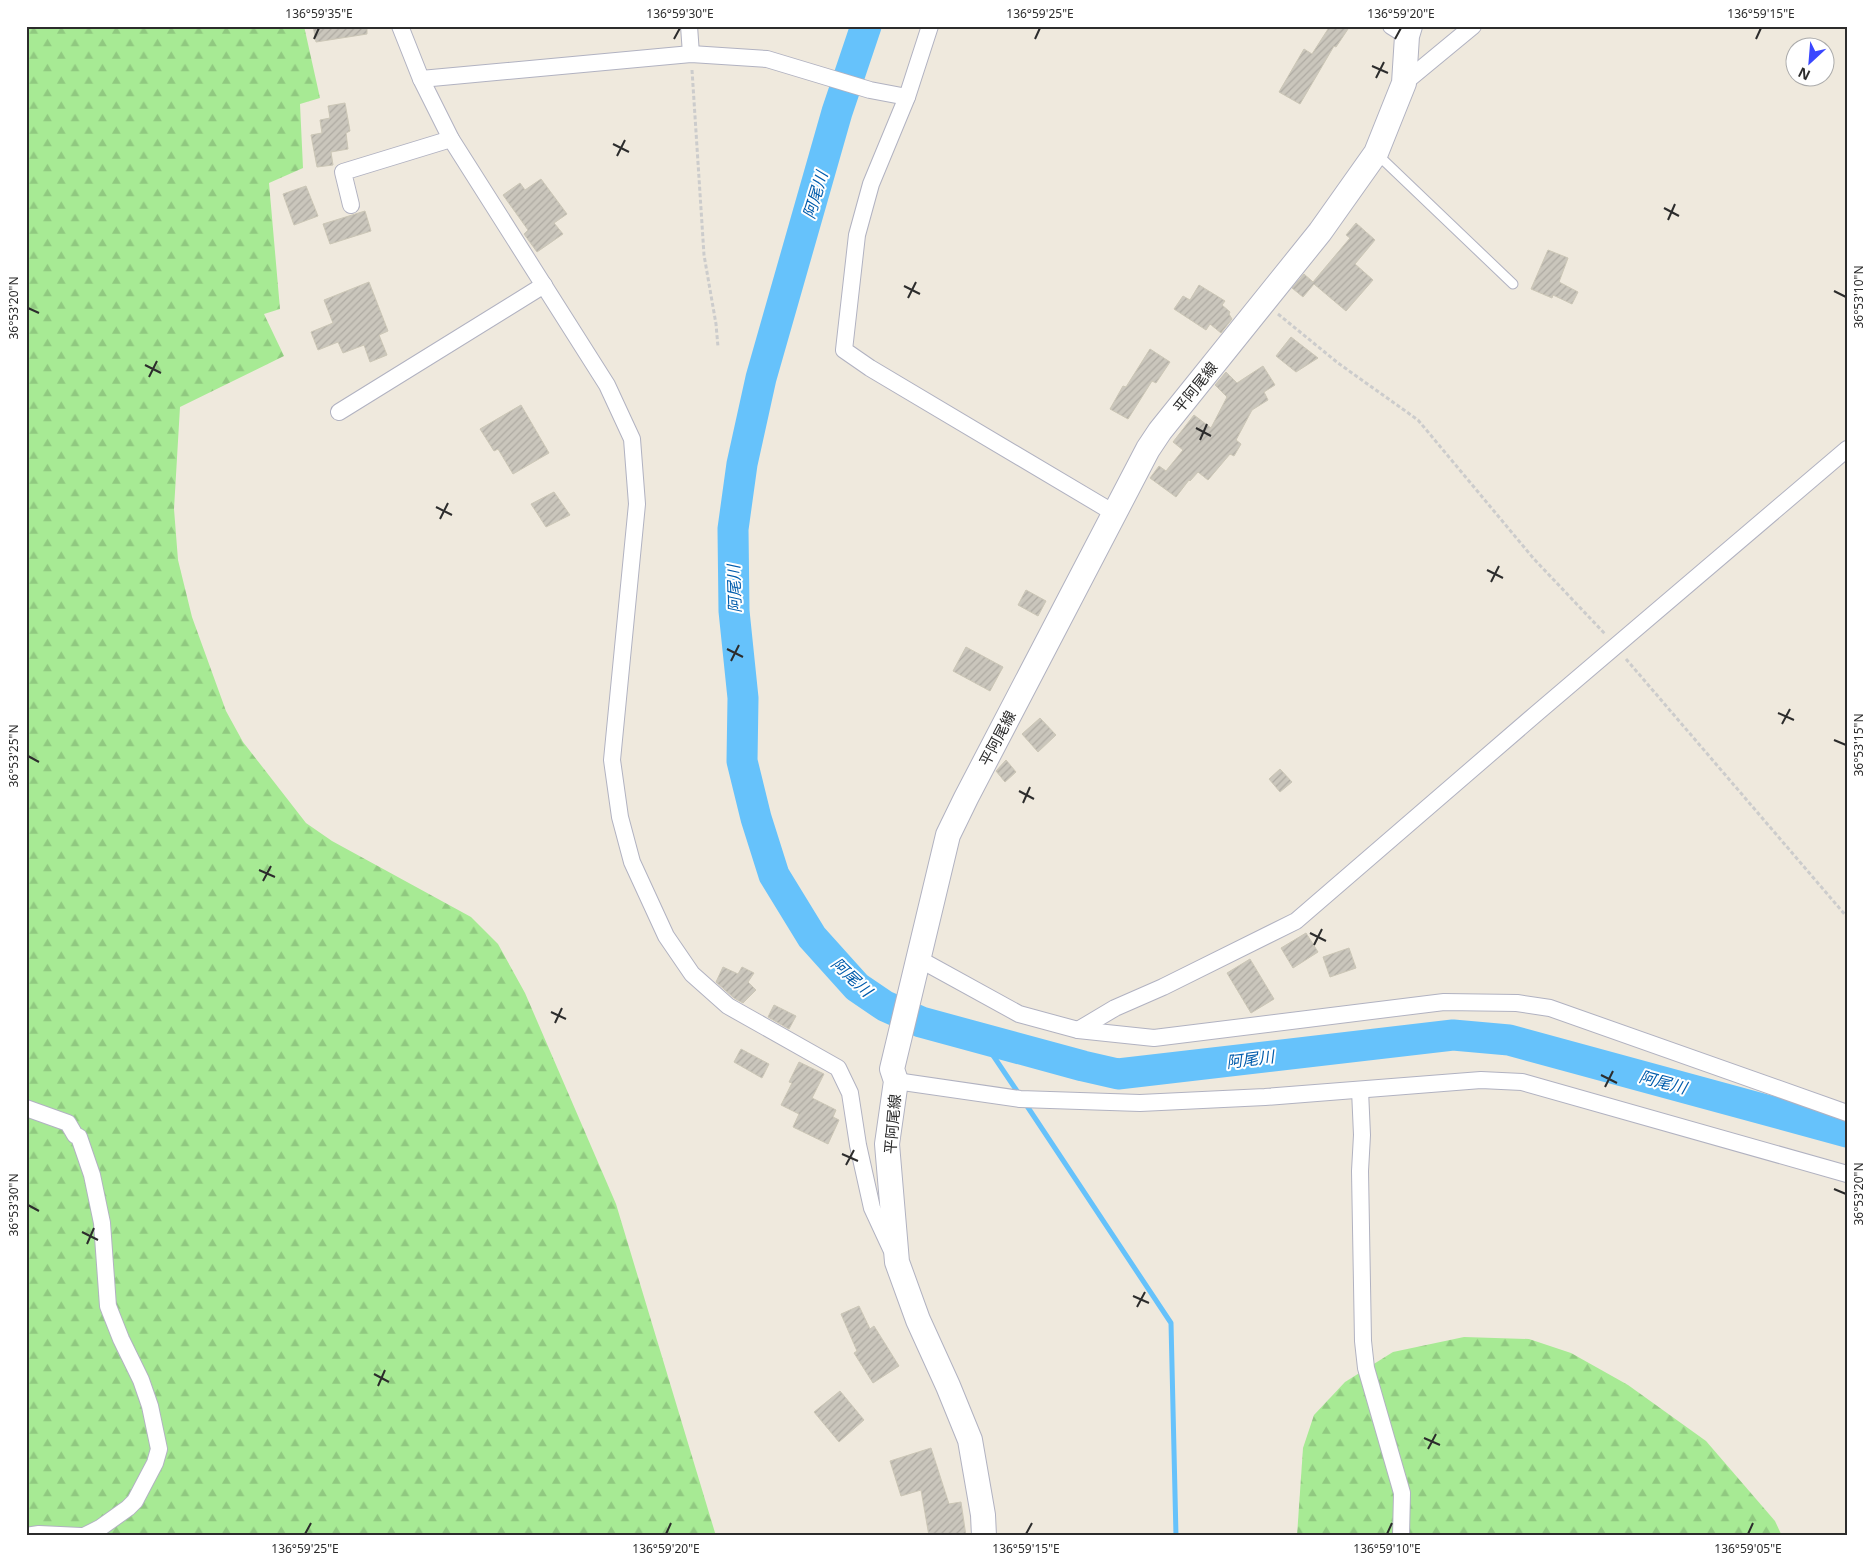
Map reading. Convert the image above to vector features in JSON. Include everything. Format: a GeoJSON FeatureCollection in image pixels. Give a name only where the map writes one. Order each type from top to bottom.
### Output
{"type":"FeatureCollection","features":[{"type":"Feature","properties":{"kind":"main road","name":"平阿尾線"},"geometry":{"type":"LineString","coordinates":[[984,1536],[983,1515],[970,1440],[918,1320],[897,1262],[887,1144],[894,1075],[917,965],[948,835],[1148,449],[1160,431],[1320,232],[1376,153],[1404,83],[1403,30]]}},
{"type":"Feature","properties":{"kind":"street"},"geometry":{"type":"LineString","coordinates":[[400,26],[421,79],[451,139],[607,385],[632,439],[637,504],[612,760],[620,817],[632,862],[666,936],[692,974],[728,1006],[838,1068],[850,1093],[858,1145],[872,1208],[897,1262]]}},
{"type":"Feature","properties":{"kind":"street"},"geometry":{"type":"LineString","coordinates":[[689,26],[691,54]]}},
{"type":"Feature","properties":{"kind":"street"},"geometry":{"type":"LineString","coordinates":[[930,26],[907,97],[871,184],[857,235],[844,350],[870,368],[1114,513]]}},
{"type":"Feature","properties":{"kind":"street"},"geometry":{"type":"LineString","coordinates":[[1404,83],[1473,26]]}},
{"type":"Feature","properties":{"kind":"street"},"geometry":{"type":"LineString","coordinates":[[421,79],[691,54],[766,59],[870,90],[907,97]]}},
{"type":"Feature","properties":{"kind":"street"},"geometry":{"type":"LineString","coordinates":[[351,205],[343,172],[451,139]]}},
{"type":"Feature","properties":{"kind":"street"},"geometry":{"type":"LineString","coordinates":[[339,412],[544,285]]}},
{"type":"Feature","properties":{"kind":"street"},"geometry":{"type":"LineString","coordinates":[[1078,1030],[1114,1008],[1164,987],[1296,921],[1847,449]]}},
{"type":"Feature","properties":{"kind":"street"},"geometry":{"type":"LineString","coordinates":[[917,965],[1019,1014],[1078,1030],[1154,1038],[1444,1002],[1517,1003],[1550,1008],[1847,1113]]}},
{"type":"Feature","properties":{"kind":"street"},"geometry":{"type":"LineString","coordinates":[[894,1075],[1020,1100],[1140,1103],[1360,1090],[1481,1080],[1522,1082],[1847,1174]]}},
{"type":"Feature","properties":{"kind":"street"},"geometry":{"type":"LineString","coordinates":[[1360,1090],[1363,1341],[1366,1368],[1402,1493],[1401,1536]]}},
{"type":"Feature","properties":{"kind":"street"},"geometry":{"type":"LineString","coordinates":[[26,1108],[68,1123],[75,1135],[80,1137],[92,1175],[102,1223],[108,1306],[121,1339],[141,1380],[150,1406],[159,1449],[155,1464],[135,1501],[107,1523],[82,1536],[39,1534],[26,1536]]}},
{"type":"Feature","properties":{"kind":"lane"},"geometry":{"type":"LineString","coordinates":[[1376,153],[1513,284]]}},
{"type":"Feature","properties":{"kind":"path"},"geometry":{"type":"LineString","coordinates":[[691,54],[704,255],[718,347]]}},
{"type":"Feature","properties":{"kind":"path"},"geometry":{"type":"LineString","coordinates":[[1263,302],[1338,363],[1418,420],[1534,559],[1616,646],[1847,917]]}},
{"type":"Feature","properties":{"kind":"green space"},"geometry":{"type":"Polygon","coordinates":[[[26,26],[304,26],[320,98],[300,104],[303,168],[269,183],[280,309],[264,314],[284,356],[180,407],[174,509],[178,560],[192,617],[226,711],[243,742],[306,823],[332,841],[471,917],[498,944],[525,993],[616,1204],[716,1536],[26,1536],[26,26]]]}},
{"type":"Feature","properties":{"kind":"green space"},"geometry":{"type":"Polygon","coordinates":[[[1464,1337],[1529,1339],[1571,1353],[1628,1385],[1706,1441],[1775,1521],[1782,1536],[1297,1536],[1303,1448],[1314,1415],[1345,1382],[1393,1352],[1464,1337]]]}},
{"type":"Feature","properties":{"kind":"building"},"geometry":{"type":"Polygon","coordinates":[[[313,26],[367,26],[367,34],[316,42],[313,26]]]}},
{"type":"Feature","properties":{"kind":"building"},"geometry":{"type":"Polygon","coordinates":[[[1330,26],[1350,26],[1336,47],[1334,46],[1300,104],[1279,92],[1304,49],[1312,54],[1330,26]]]}},
{"type":"Feature","properties":{"kind":"building"},"geometry":{"type":"Polygon","coordinates":[[[345,103],[350,131],[346,133],[348,149],[331,152],[333,165],[317,167],[311,135],[322,133],[320,120],[330,118],[328,106],[345,103]]]}},
{"type":"Feature","properties":{"kind":"building"},"geometry":{"type":"Polygon","coordinates":[[[541,179],[567,214],[554,223],[563,234],[537,252],[524,234],[528,230],[503,195],[520,183],[525,190],[541,179]]]}},
{"type":"Feature","properties":{"kind":"building"},"geometry":{"type":"Polygon","coordinates":[[[306,186],[318,216],[294,225],[283,194],[306,186]]]}},
{"type":"Feature","properties":{"kind":"building"},"geometry":{"type":"Polygon","coordinates":[[[365,211],[371,231],[330,244],[323,224],[365,211]]]}},
{"type":"Feature","properties":{"kind":"building"},"geometry":{"type":"Polygon","coordinates":[[[1356,223],[1375,240],[1355,264],[1373,280],[1346,311],[1314,284],[1303,297],[1292,288],[1304,274],[1313,282],[1350,238],[1346,235],[1356,223]]]}},
{"type":"Feature","properties":{"kind":"building"},"geometry":{"type":"Polygon","coordinates":[[[1548,250],[1568,258],[1559,282],[1578,292],[1572,304],[1553,295],[1552,298],[1531,289],[1548,250]]]}},
{"type":"Feature","properties":{"kind":"building"},"geometry":{"type":"Polygon","coordinates":[[[369,282],[388,331],[379,335],[387,355],[370,362],[364,345],[343,353],[338,342],[318,350],[311,332],[333,323],[324,300],[369,282]]]}},
{"type":"Feature","properties":{"kind":"building"},"geometry":{"type":"Polygon","coordinates":[[[1199,285],[1225,301],[1222,305],[1230,312],[1229,314],[1232,319],[1221,333],[1210,324],[1206,330],[1174,309],[1183,296],[1190,300],[1199,285]]]}},
{"type":"Feature","properties":{"kind":"building"},"geometry":{"type":"Polygon","coordinates":[[[1291,337],[1318,358],[1296,372],[1276,356],[1291,337]]]}},
{"type":"Feature","properties":{"kind":"building"},"geometry":{"type":"Polygon","coordinates":[[[1150,349],[1170,362],[1156,383],[1152,381],[1128,419],[1110,409],[1123,386],[1126,387],[1150,349]]]}},
{"type":"Feature","properties":{"kind":"building"},"geometry":{"type":"Polygon","coordinates":[[[1263,366],[1275,385],[1264,392],[1268,400],[1252,410],[1236,440],[1241,444],[1234,456],[1230,454],[1208,480],[1198,472],[1176,497],[1150,478],[1159,466],[1166,471],[1183,450],[1173,442],[1194,415],[1211,428],[1227,397],[1215,385],[1226,372],[1237,383],[1263,366]]]}},
{"type":"Feature","properties":{"kind":"building"},"geometry":{"type":"Polygon","coordinates":[[[521,405],[549,453],[513,474],[498,449],[494,451],[480,429],[521,405]]]}},
{"type":"Feature","properties":{"kind":"building"},"geometry":{"type":"Polygon","coordinates":[[[554,492],[570,515],[546,527],[531,504],[554,492]]]}},
{"type":"Feature","properties":{"kind":"building"},"geometry":{"type":"Polygon","coordinates":[[[1026,590],[1046,601],[1038,616],[1018,605],[1026,590]]]}},
{"type":"Feature","properties":{"kind":"building"},"geometry":{"type":"Polygon","coordinates":[[[966,647],[1003,667],[990,691],[953,671],[966,647]]]}},
{"type":"Feature","properties":{"kind":"building"},"geometry":{"type":"Polygon","coordinates":[[[1040,718],[1056,735],[1038,752],[1022,734],[1040,718]]]}},
{"type":"Feature","properties":{"kind":"building"},"geometry":{"type":"Polygon","coordinates":[[[1006,760],[1016,772],[1005,782],[996,771],[1006,760]]]}},
{"type":"Feature","properties":{"kind":"building"},"geometry":{"type":"Polygon","coordinates":[[[1280,769],[1292,782],[1280,792],[1269,779],[1280,769]]]}},
{"type":"Feature","properties":{"kind":"building"},"geometry":{"type":"Polygon","coordinates":[[[1306,933],[1318,952],[1293,968],[1281,948],[1306,933]]]}},
{"type":"Feature","properties":{"kind":"building"},"geometry":{"type":"Polygon","coordinates":[[[1349,948],[1356,968],[1330,977],[1323,957],[1349,948]]]}},
{"type":"Feature","properties":{"kind":"building"},"geometry":{"type":"Polygon","coordinates":[[[1250,959],[1274,999],[1251,1013],[1227,973],[1250,959]]]}},
{"type":"Feature","properties":{"kind":"building"},"geometry":{"type":"Polygon","coordinates":[[[723,967],[738,974],[742,967],[754,973],[748,982],[756,990],[743,1003],[734,998],[716,982],[723,967]]]}},
{"type":"Feature","properties":{"kind":"building"},"geometry":{"type":"Polygon","coordinates":[[[774,1005],[796,1016],[789,1029],[768,1017],[774,1005]]]}},
{"type":"Feature","properties":{"kind":"building"},"geometry":{"type":"Polygon","coordinates":[[[741,1049],[769,1064],[762,1078],[734,1062],[741,1049]]]}},
{"type":"Feature","properties":{"kind":"building"},"geometry":{"type":"Polygon","coordinates":[[[799,1062],[824,1074],[812,1098],[836,1110],[833,1117],[839,1120],[828,1144],[793,1127],[799,1114],[781,1105],[792,1083],[789,1082],[799,1062]]]}},
{"type":"Feature","properties":{"kind":"building"},"geometry":{"type":"Polygon","coordinates":[[[859,1306],[870,1329],[874,1326],[899,1366],[873,1383],[854,1353],[857,1351],[841,1314],[859,1306]]]}},
{"type":"Feature","properties":{"kind":"building"},"geometry":{"type":"Polygon","coordinates":[[[840,1391],[864,1420],[839,1442],[814,1412],[840,1391]]]}},
{"type":"Feature","properties":{"kind":"building"},"geometry":{"type":"Polygon","coordinates":[[[931,1448],[949,1504],[961,1502],[966,1536],[929,1536],[921,1490],[901,1496],[890,1461],[931,1448]]]}},
{"type":"Feature","properties":{"kind":"waterway","name":"阿尾川"},"geometry":{"type":"LineString","coordinates":[[866,26],[837,112],[761,378],[742,464],[733,529],[734,611],[743,698],[742,761],[756,818],[774,875],[812,937],[857,987],[885,1006],[921,1022],[1118,1074],[1453,1035],[1509,1040],[1847,1132]]}},
{"type":"Feature","properties":{"kind":"waterway"},"geometry":{"type":"LineString","coordinates":[[982,1039],[1019,1094]]}},
{"type":"Feature","properties":{"kind":"waterway"},"geometry":{"type":"LineString","coordinates":[[1025,1103],[1171,1323],[1176,1536]]}}]}
